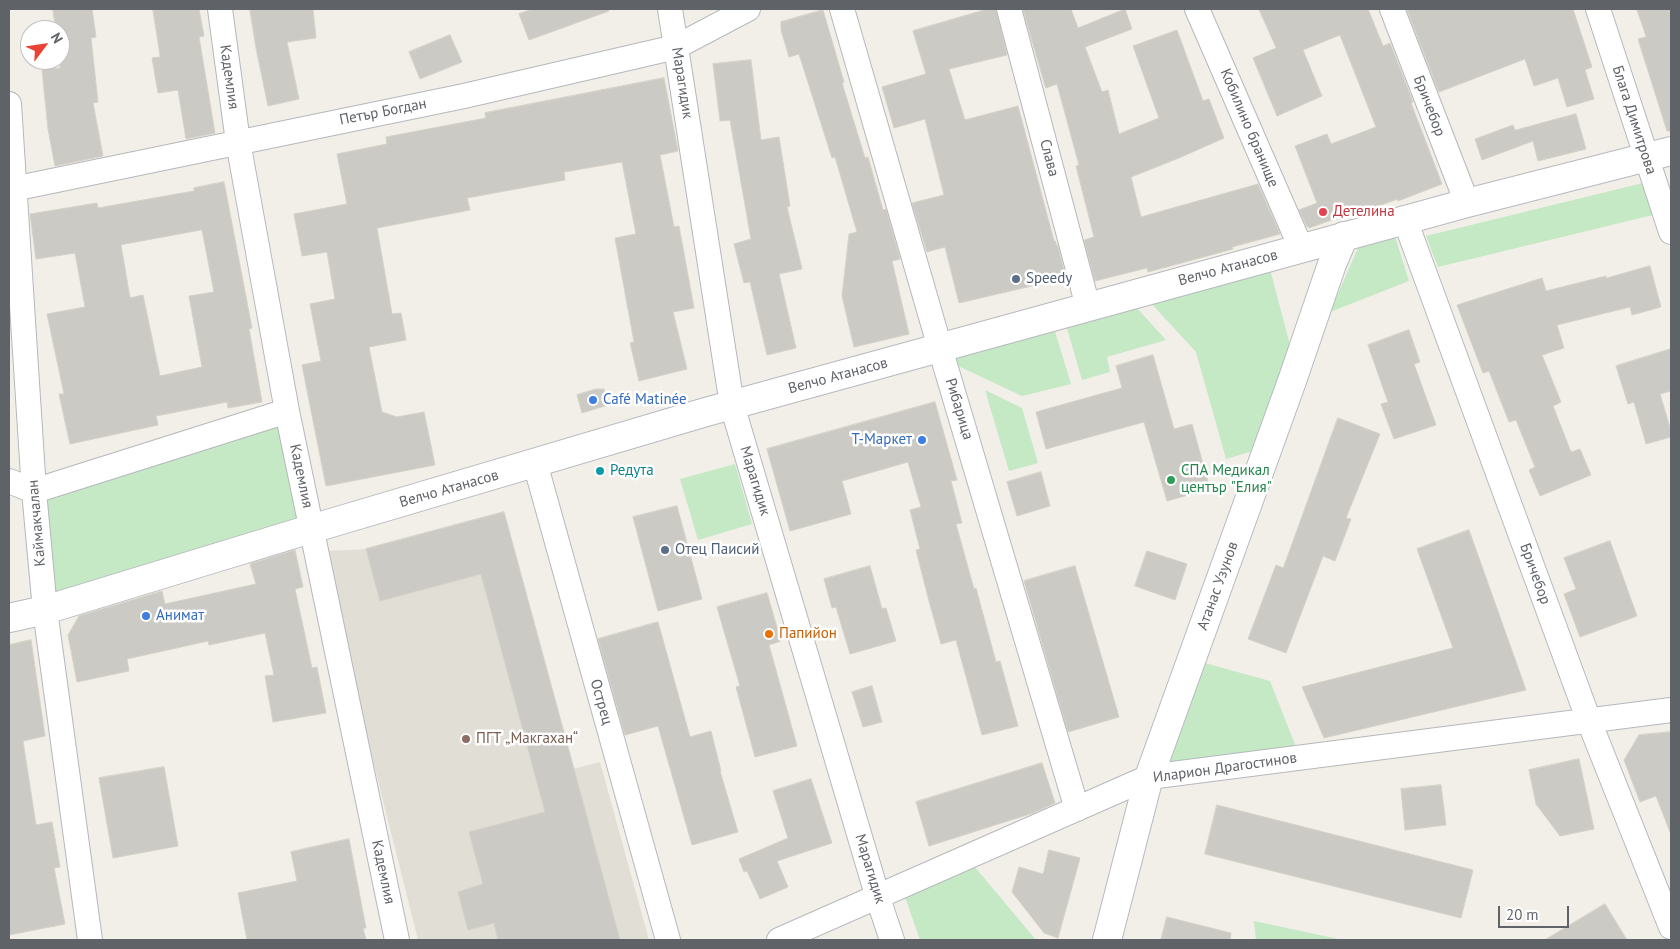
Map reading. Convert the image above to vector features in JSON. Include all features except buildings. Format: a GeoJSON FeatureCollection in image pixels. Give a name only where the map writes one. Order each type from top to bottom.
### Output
{"type":"FeatureCollection","features":[{"type":"Feature","properties":{"kind":"street","name":"Кадемлия"},"geometry":{"type":"LineString","coordinates":[[220,9],[238,142],[287,411],[397,940]]}},
{"type":"Feature","properties":{"kind":"street","name":"Марагидик"},"geometry":{"type":"LineString","coordinates":[[670,9],[732,405],[892,940]]}},
{"type":"Feature","properties":{"kind":"street","name":"Петър Богдан"},"geometry":{"type":"LineString","coordinates":[[11,188],[464,96],[676,47],[748,9]]}},
{"type":"Feature","properties":{"kind":"street","name":"Рибарица"},"geometry":{"type":"LineString","coordinates":[[842,9],[940,348],[1077,809]]}},
{"type":"Feature","properties":{"kind":"street","name":"Слава"},"geometry":{"type":"LineString","coordinates":[[1010,9],[1088,307]]}},
{"type":"Feature","properties":{"kind":"street","name":"Кобилино бранище"},"geometry":{"type":"LineString","coordinates":[[1197,9],[1301,248]]}},
{"type":"Feature","properties":{"kind":"street","name":"Бричебор"},"geometry":{"type":"LineString","coordinates":[[1392,9],[1467,203]]}},
{"type":"Feature","properties":{"kind":"street","name":"Блага Димитрова"},"geometry":{"type":"LineString","coordinates":[[1598,9],[1659,154],[1671,232]]}},
{"type":"Feature","properties":{"kind":"street","name":"Каймакчалан"},"geometry":{"type":"LineString","coordinates":[[9,104],[11,188],[34,491],[45,610],[83,939]]}},
{"type":"Feature","properties":{"kind":"street","name":"Велчо Атанасов"},"geometry":{"type":"LineString","coordinates":[[9,618],[45,610],[732,405],[1344,236],[1659,154]]}},
{"type":"Feature","properties":{"kind":"street","name":"Бричебор"},"geometry":{"type":"LineString","coordinates":[[1405,220],[1589,721],[1671,927]]}},
{"type":"Feature","properties":{"kind":"street","name":"Атанас Узунов"},"geometry":{"type":"LineString","coordinates":[[1107,940],[1149,777],[1289,390],[1332,264],[1344,236]]}},
{"type":"Feature","properties":{"kind":"street"},"geometry":{"type":"LineString","coordinates":[[9,480],[34,491],[287,411]]}},
{"type":"Feature","properties":{"kind":"street","name":"Острец"},"geometry":{"type":"LineString","coordinates":[[535,463],[668,940]]}},
{"type":"Feature","properties":{"kind":"street","name":"Иларион Драгостинов"},"geometry":{"type":"LineString","coordinates":[[779,940],[1149,777],[1671,710]]}},
{"type":"Feature","properties":{"kind":"shaded area","name":"ПГТ „Макгахан“"},"geometry":{"type":"Polygon","coordinates":[[[504,512],[573,769],[600,762],[649,940],[418,940],[362,717],[327,551],[366,549],[504,512]]]}},
{"type":"Feature","properties":{"kind":"green space"},"geometry":{"type":"Polygon","coordinates":[[[1647,182],[1657,214],[1438,267],[1426,236],[1647,182]]]}},
{"type":"Feature","properties":{"kind":"green space"},"geometry":{"type":"Polygon","coordinates":[[[1393,230],[1409,281],[1330,312],[1361,241],[1393,230]]]}},
{"type":"Feature","properties":{"kind":"green space"},"geometry":{"type":"Polygon","coordinates":[[[1270,269],[1290,345],[1253,451],[1226,459],[1196,352],[1149,301],[1270,269]]]}},
{"type":"Feature","properties":{"kind":"green space"},"geometry":{"type":"Polygon","coordinates":[[[1136,307],[1166,340],[1107,357],[1110,372],[1082,380],[1066,325],[1136,307]]]}},
{"type":"Feature","properties":{"kind":"green space"},"geometry":{"type":"Polygon","coordinates":[[[1053,325],[1071,384],[1022,396],[956,365],[954,352],[1053,325]]]}},
{"type":"Feature","properties":{"kind":"green space"},"geometry":{"type":"Polygon","coordinates":[[[985,390],[1022,408],[1038,463],[1009,471],[985,390]]]}},
{"type":"Feature","properties":{"kind":"green space"},"geometry":{"type":"Polygon","coordinates":[[[287,411],[312,529],[45,610],[34,491],[287,411]]]}},
{"type":"Feature","properties":{"kind":"green space"},"geometry":{"type":"Polygon","coordinates":[[[735,464],[752,524],[698,540],[680,479],[735,464]]]}},
{"type":"Feature","properties":{"kind":"green space"},"geometry":{"type":"Polygon","coordinates":[[[1201,662],[1270,681],[1296,747],[1166,765],[1201,662]]]}},
{"type":"Feature","properties":{"kind":"green space"},"geometry":{"type":"Polygon","coordinates":[[[974,866],[1036,940],[920,940],[904,894],[974,866]]]}},
{"type":"Feature","properties":{"kind":"green space"},"geometry":{"type":"Polygon","coordinates":[[[1254,921],[1343,940],[1256,940],[1254,921]]]}},
{"type":"Feature","properties":{"kind":"place","name":"Детелина"},"geometry":{"type":"Point","coordinates":[1323,212]}},
{"type":"Feature","properties":{"kind":"place","name":"Speedy"},"geometry":{"type":"Point","coordinates":[1016,279]}},
{"type":"Feature","properties":{"kind":"place","name":"Café Matinée"},"geometry":{"type":"Point","coordinates":[593,400]}},
{"type":"Feature","properties":{"kind":"place","name":"Т-Маркет"},"geometry":{"type":"Point","coordinates":[922,440]}},
{"type":"Feature","properties":{"kind":"place","name":"Редута"},"geometry":{"type":"Point","coordinates":[600,471]}},
{"type":"Feature","properties":{"kind":"place","name":"СПА Медикaл център \"Елия\""},"geometry":{"type":"Point","coordinates":[1171,480]}},
{"type":"Feature","properties":{"kind":"place","name":"Отец Паисий"},"geometry":{"type":"Point","coordinates":[665,550]}},
{"type":"Feature","properties":{"kind":"place","name":"Анимат"},"geometry":{"type":"Point","coordinates":[146,616]}},
{"type":"Feature","properties":{"kind":"place","name":"Папийон"},"geometry":{"type":"Point","coordinates":[769,634]}},
{"type":"Feature","properties":{"kind":"place","name":"ПГТ „Макгахан“"},"geometry":{"type":"Point","coordinates":[466,739]}}]}
